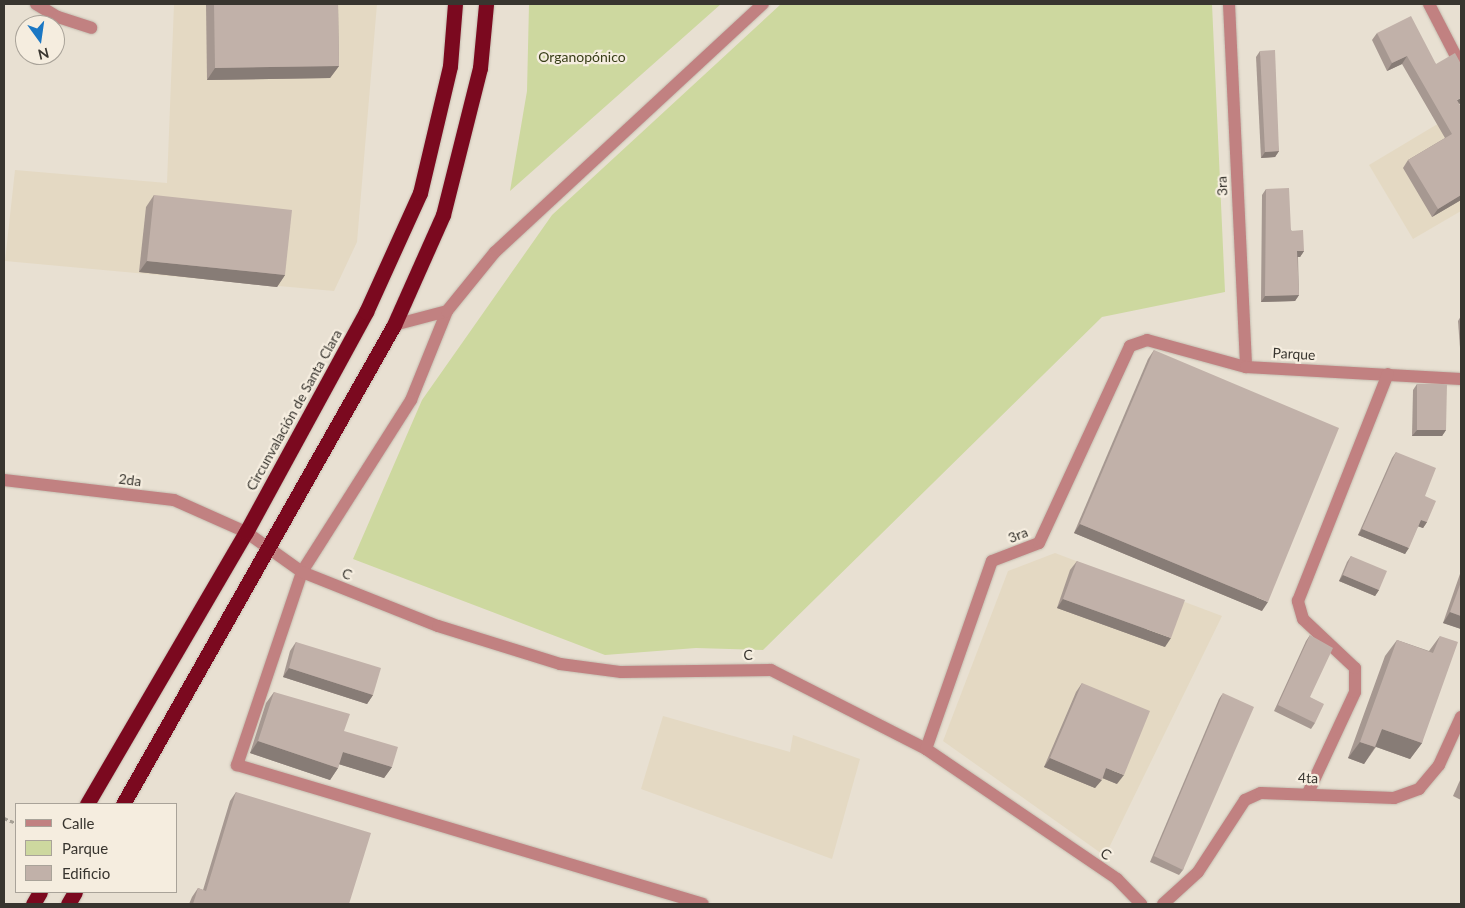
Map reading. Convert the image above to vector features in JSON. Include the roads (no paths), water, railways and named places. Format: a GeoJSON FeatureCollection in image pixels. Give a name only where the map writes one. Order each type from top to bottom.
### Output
{"type":"FeatureCollection","features":[{"type":"Feature","properties":{"kind":"highway","name":"Circunvalación de Santa Clara"},"geometry":{"type":"LineString","coordinates":[[88,803],[246,532],[366,312],[420,193],[450,66],[455,4]]}},
{"type":"Feature","properties":{"kind":"highway"},"geometry":{"type":"LineString","coordinates":[[124,803],[266,547],[394,325],[443,215],[480,68],[486,4]]}},
{"type":"Feature","properties":{"kind":"highway"},"geometry":{"type":"LineString","coordinates":[[33,904],[39,893]]}},
{"type":"Feature","properties":{"kind":"highway"},"geometry":{"type":"LineString","coordinates":[[68,904],[74,893]]}},
{"type":"Feature","properties":{"kind":"street"},"geometry":{"type":"LineString","coordinates":[[36,4],[58,17],[91,28]]}},
{"type":"Feature","properties":{"kind":"street"},"geometry":{"type":"LineString","coordinates":[[702,904],[237,765],[302,572],[411,400],[447,311],[495,252],[764,4]]}},
{"type":"Feature","properties":{"kind":"street","name":"3ra"},"geometry":{"type":"LineString","coordinates":[[1229,4],[1246,367]]}},
{"type":"Feature","properties":{"kind":"street"},"geometry":{"type":"LineString","coordinates":[[1429,4],[1461,66]]}},
{"type":"Feature","properties":{"kind":"street"},"geometry":{"type":"LineString","coordinates":[[394,325],[447,311]]}},
{"type":"Feature","properties":{"kind":"street","name":"Parque"},"geometry":{"type":"LineString","coordinates":[[1130,346],[1147,340],[1246,367],[1461,379]]}},
{"type":"Feature","properties":{"kind":"street","name":"3ra"},"geometry":{"type":"LineString","coordinates":[[926,749],[992,561],[1039,543],[1130,346]]}},
{"type":"Feature","properties":{"kind":"street"},"geometry":{"type":"LineString","coordinates":[[1308,793],[1355,692],[1355,668],[1303,619],[1298,601],[1388,374]]}},
{"type":"Feature","properties":{"kind":"street","name":"2da"},"geometry":{"type":"LineString","coordinates":[[4,480],[174,500],[246,532],[266,547]]}},
{"type":"Feature","properties":{"kind":"street","name":"C"},"geometry":{"type":"LineString","coordinates":[[266,547],[302,572],[438,626],[560,664],[620,672],[772,670],[926,749],[1117,879],[1140,904]]}},
{"type":"Feature","properties":{"kind":"street","name":"4ta"},"geometry":{"type":"LineString","coordinates":[[1163,904],[1198,872],[1245,800],[1261,792],[1394,798],[1419,789],[1439,766],[1461,717]]}},
{"type":"Feature","properties":{"kind":"park label","name":"Organopónico"},"geometry":{"type":"Point","coordinates":[582,57]}}]}
